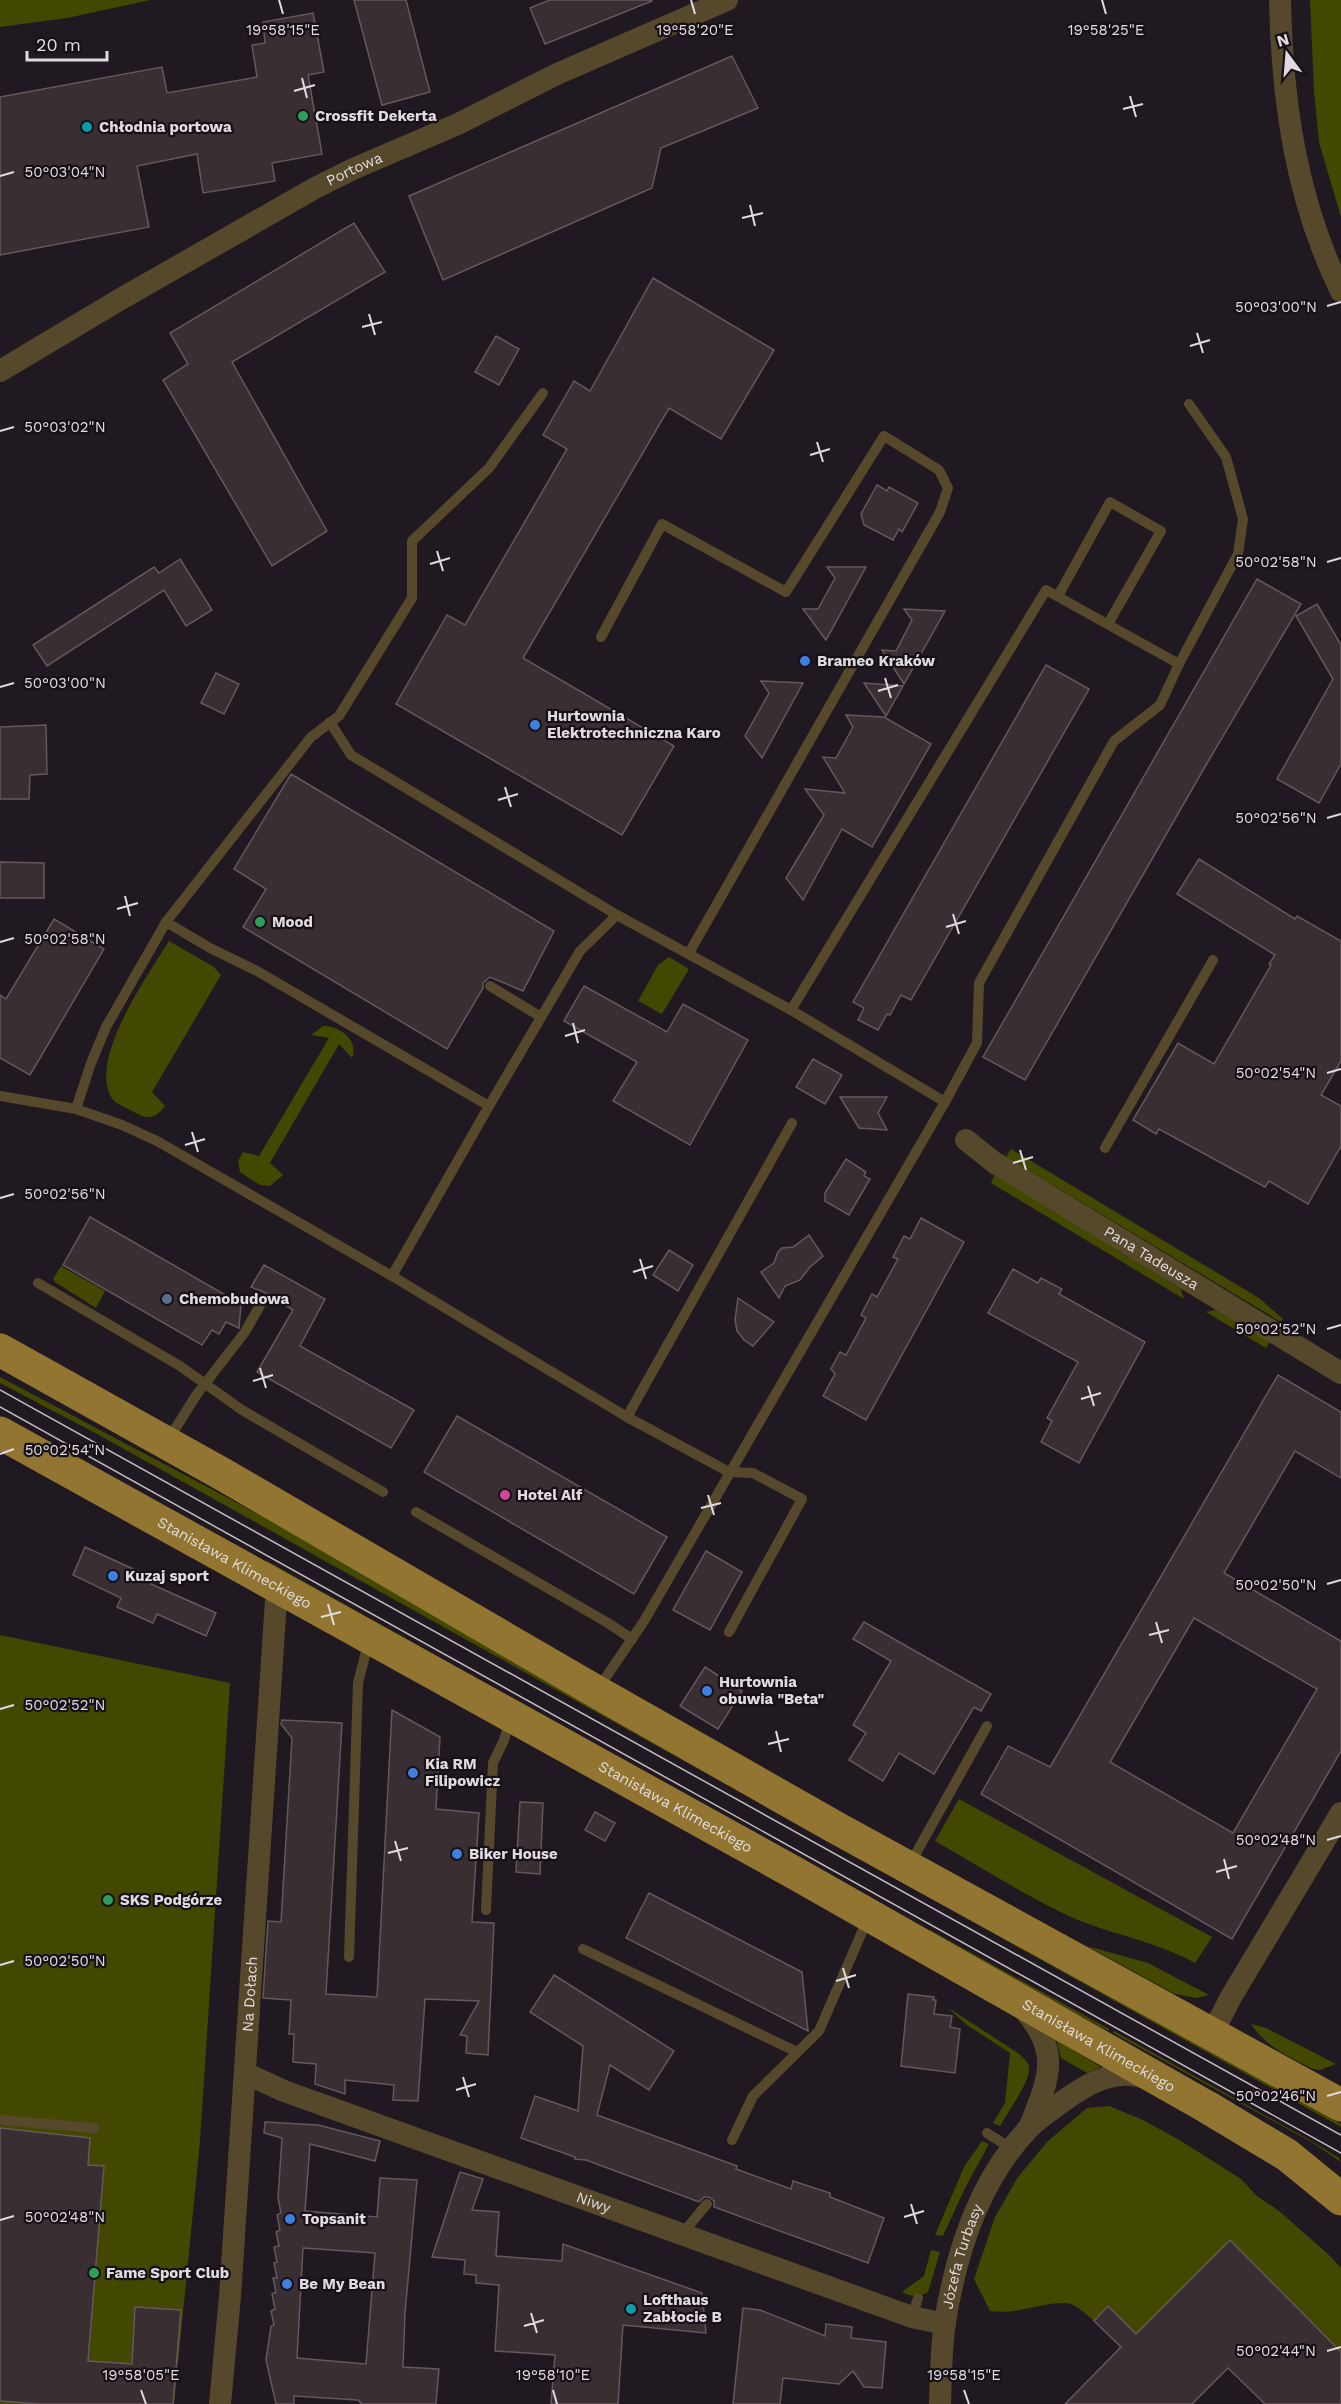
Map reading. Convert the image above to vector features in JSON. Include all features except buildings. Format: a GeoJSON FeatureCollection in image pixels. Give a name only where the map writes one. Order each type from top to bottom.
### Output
{"type":"FeatureCollection","features":[{"type":"Feature","properties":{"kind":"main road"},"geometry":{"type":"LineString","coordinates":[[0,1350],[166,1443],[597,1692],[908,1867],[1341,2105]]}},
{"type":"Feature","properties":{"kind":"main road","name":"Stanisława Klimeckiego"},"geometry":{"type":"LineString","coordinates":[[0,1433],[870,1915],[1015,2000],[1207,2107],[1287,2155],[1341,2199]]}},
{"type":"Feature","properties":{"kind":"street","name":"Portowa"},"geometry":{"type":"LineString","coordinates":[[0,371],[119,300],[334,178],[458,124],[557,74],[727,0]]}},
{"type":"Feature","properties":{"kind":"street"},"geometry":{"type":"LineString","coordinates":[[1280,0],[1281,56],[1295,159],[1310,213],[1341,291]]}},
{"type":"Feature","properties":{"kind":"street","name":"Pana Tadeusza"},"geometry":{"type":"LineString","coordinates":[[966,1140],[995,1162],[1341,1373]]}},
{"type":"Feature","properties":{"kind":"street","name":"Na Dołach"},"geometry":{"type":"LineString","coordinates":[[220,2404],[230,2296],[277,1585]]}},
{"type":"Feature","properties":{"kind":"street"},"geometry":{"type":"LineString","coordinates":[[1212,2034],[1341,1813]]}},
{"type":"Feature","properties":{"kind":"street","name":"Józefa Turbasy"},"geometry":{"type":"LineString","coordinates":[[940,2404],[945,2324],[956,2270],[973,2218],[995,2173],[1030,2126],[1047,2081],[1049,2062],[1045,2042],[1034,2021],[1015,2000]]}},
{"type":"Feature","properties":{"kind":"street","name":"Niwy"},"geometry":{"type":"LineString","coordinates":[[245,2073],[284,2091],[682,2234],[915,2307],[945,2324]]}},
{"type":"Feature","properties":{"kind":"street","name":"Józefa Turbasy"},"geometry":{"type":"LineString","coordinates":[[1030,2126],[1070,2096],[1103,2077],[1119,2074],[1139,2075],[1160,2082]]}},
{"type":"Feature","properties":{"kind":"lane"},"geometry":{"type":"LineString","coordinates":[[76,1109],[106,1027],[166,922],[311,737],[339,716],[412,598],[412,542],[489,468],[543,393]]}},
{"type":"Feature","properties":{"kind":"lane"},"geometry":{"type":"LineString","coordinates":[[597,1692],[645,1621],[729,1472],[790,1372],[945,1102],[977,1042],[979,984],[1114,741],[1160,705],[1179,664],[1238,554],[1243,519],[1226,457],[1189,404]]}},
{"type":"Feature","properties":{"kind":"lane"},"geometry":{"type":"LineString","coordinates":[[601,637],[662,524],[786,592],[884,436],[939,471],[948,488],[940,512],[689,953]]}},
{"type":"Feature","properties":{"kind":"lane"},"geometry":{"type":"LineString","coordinates":[[1058,596],[1110,502],[1161,531],[1108,624]]}},
{"type":"Feature","properties":{"kind":"lane"},"geometry":{"type":"LineString","coordinates":[[791,1010],[1046,590],[1179,664]]}},
{"type":"Feature","properties":{"kind":"lane"},"geometry":{"type":"LineString","coordinates":[[330,722],[351,755],[617,915],[791,1010],[945,1102]]}},
{"type":"Feature","properties":{"kind":"lane"},"geometry":{"type":"LineString","coordinates":[[392,1276],[580,951],[617,915]]}},
{"type":"Feature","properties":{"kind":"lane"},"geometry":{"type":"LineString","coordinates":[[166,922],[210,948],[257,971],[489,1106]]}},
{"type":"Feature","properties":{"kind":"lane"},"geometry":{"type":"LineString","coordinates":[[1105,1148],[1213,960]]}},
{"type":"Feature","properties":{"kind":"lane"},"geometry":{"type":"LineString","coordinates":[[490,986],[541,1017]]}},
{"type":"Feature","properties":{"kind":"lane"},"geometry":{"type":"LineString","coordinates":[[0,1095],[76,1109],[122,1125],[157,1141],[392,1276],[627,1417],[729,1472],[753,1473],[802,1499],[729,1632]]}},
{"type":"Feature","properties":{"kind":"lane"},"geometry":{"type":"LineString","coordinates":[[627,1417],[792,1123]]}},
{"type":"Feature","properties":{"kind":"lane"},"geometry":{"type":"LineString","coordinates":[[38,1283],[180,1366],[242,1410],[383,1492]]}},
{"type":"Feature","properties":{"kind":"lane"},"geometry":{"type":"LineString","coordinates":[[166,1443],[205,1383],[245,1332],[263,1300]]}},
{"type":"Feature","properties":{"kind":"lane"},"geometry":{"type":"LineString","coordinates":[[416,1512],[632,1639]]}},
{"type":"Feature","properties":{"kind":"lane"},"geometry":{"type":"LineString","coordinates":[[349,1958],[358,1683],[370,1637]]}},
{"type":"Feature","properties":{"kind":"lane"},"geometry":{"type":"LineString","coordinates":[[486,1910],[493,1763],[504,1740],[511,1715]]}},
{"type":"Feature","properties":{"kind":"lane"},"geometry":{"type":"LineString","coordinates":[[908,1867],[987,1726]]}},
{"type":"Feature","properties":{"kind":"lane"},"geometry":{"type":"LineString","coordinates":[[732,2140],[753,2096],[819,2031],[870,1915]]}},
{"type":"Feature","properties":{"kind":"lane"},"geometry":{"type":"LineString","coordinates":[[583,1949],[797,2052]]}},
{"type":"Feature","properties":{"kind":"lane"},"geometry":{"type":"LineString","coordinates":[[0,2120],[94,2128]]}},
{"type":"Feature","properties":{"kind":"lane"},"geometry":{"type":"LineString","coordinates":[[987,2133],[1012,2150]]}},
{"type":"Feature","properties":{"kind":"lane"},"geometry":{"type":"LineString","coordinates":[[682,2234],[706,2204]]}},
{"type":"Feature","properties":{"kind":"shaded area"},"geometry":{"type":"Polygon","coordinates":[[[0,0],[150,0],[67,18],[0,27],[0,0]]]}},
{"type":"Feature","properties":{"kind":"shaded area"},"geometry":{"type":"Polygon","coordinates":[[[1310,0],[1341,0],[1341,217],[1319,142],[1314,92],[1310,0]]]}},
{"type":"Feature","properties":{"kind":"shaded area"},"geometry":{"type":"Polygon","coordinates":[[[169,941],[214,967],[221,975],[152,1092],[165,1106],[158,1114],[147,1117],[121,1106],[111,1097],[106,1080],[108,1060],[124,1016],[169,941]]]}},
{"type":"Feature","properties":{"kind":"shaded area"},"geometry":{"type":"Polygon","coordinates":[[[669,957],[689,969],[662,1014],[638,1001],[658,965],[669,957]]]}},
{"type":"Feature","properties":{"kind":"shaded area"},"geometry":{"type":"Polygon","coordinates":[[[323,1026],[336,1028],[347,1035],[353,1045],[352,1058],[339,1044],[270,1163],[283,1175],[270,1186],[260,1185],[240,1172],[238,1161],[243,1152],[259,1156],[329,1038],[311,1035],[323,1026]]]}},
{"type":"Feature","properties":{"kind":"shaded area"},"geometry":{"type":"Polygon","coordinates":[[[1011,1149],[1259,1298],[1283,1319],[1281,1322],[1006,1157],[1011,1149]]]}},
{"type":"Feature","properties":{"kind":"shaded area"},"geometry":{"type":"Polygon","coordinates":[[[995,1174],[1181,1289],[1184,1299],[991,1183],[995,1174]]]}},
{"type":"Feature","properties":{"kind":"shaded area"},"geometry":{"type":"Polygon","coordinates":[[[61,1266],[105,1291],[96,1308],[55,1282],[53,1279],[61,1266]]]}},
{"type":"Feature","properties":{"kind":"shaded area"},"geometry":{"type":"Polygon","coordinates":[[[1216,1310],[1271,1340],[1266,1348],[1206,1312],[1216,1310]]]}},
{"type":"Feature","properties":{"kind":"shaded area"},"geometry":{"type":"Polygon","coordinates":[[[0,1377],[268,1519],[1327,2114],[1341,2124],[1341,2127],[97,1434],[0,1383],[0,1377]]]}},
{"type":"Feature","properties":{"kind":"shaded area"},"geometry":{"type":"Polygon","coordinates":[[[267,1561],[595,1744],[266,1562],[267,1561]]]}},
{"type":"Feature","properties":{"kind":"shaded area","name":"SKS Podgórze"},"geometry":{"type":"Polygon","coordinates":[[[0,1635],[230,1683],[200,2141],[174,2404],[0,2404],[0,1635]]]}},
{"type":"Feature","properties":{"kind":"shaded area"},"geometry":{"type":"Polygon","coordinates":[[[959,1799],[1212,1937],[1195,1963],[1165,1949],[1071,1917],[1036,1899],[935,1841],[959,1799]]]}},
{"type":"Feature","properties":{"kind":"shaded area"},"geometry":{"type":"Polygon","coordinates":[[[930,1930],[1109,2029],[1108,2031],[929,1932],[930,1930]]]}},
{"type":"Feature","properties":{"kind":"shaded area"},"geometry":{"type":"Polygon","coordinates":[[[1087,1946],[1148,1963],[1209,1995],[1196,1998],[1175,1994],[1087,1946]]]}},
{"type":"Feature","properties":{"kind":"shaded area"},"geometry":{"type":"Polygon","coordinates":[[[947,2007],[1018,2053],[1029,2067],[1023,2088],[1000,2126],[993,2123],[1005,2103],[1010,2053],[967,2025],[947,2007]]]}},
{"type":"Feature","properties":{"kind":"shaded area"},"geometry":{"type":"Polygon","coordinates":[[[1251,2024],[1266,2028],[1336,2064],[1320,2070],[1313,2069],[1271,2045],[1251,2024]]]}},
{"type":"Feature","properties":{"kind":"shaded area"},"geometry":{"type":"Polygon","coordinates":[[[1114,2031],[1313,2142],[1339,2158],[1341,2162],[1313,2143],[1113,2033],[1114,2031]]]}},
{"type":"Feature","properties":{"kind":"shaded area"},"geometry":{"type":"Polygon","coordinates":[[[1056,2039],[1101,2067],[1087,2073],[1061,2058],[1056,2039]]]}},
{"type":"Feature","properties":{"kind":"shaded area"},"geometry":{"type":"Polygon","coordinates":[[[1109,2106],[1143,2120],[1181,2141],[1241,2179],[1257,2196],[1279,2211],[1329,2255],[1341,2268],[1341,2352],[1230,2241],[1127,2343],[1131,2329],[1109,2307],[1094,2321],[1077,2307],[1066,2303],[1010,2311],[990,2311],[974,2279],[995,2217],[1018,2177],[1047,2142],[1087,2108],[1109,2106]]]}},
{"type":"Feature","properties":{"kind":"shaded area"},"geometry":{"type":"Polygon","coordinates":[[[982,2141],[989,2144],[943,2236],[935,2235],[964,2167],[982,2141]]]}},
{"type":"Feature","properties":{"kind":"shaded area"},"geometry":{"type":"Polygon","coordinates":[[[931,2250],[940,2252],[928,2292],[915,2296],[902,2292],[924,2276],[931,2250]]]}},
{"type":"Feature","properties":{"kind":"tram line"},"geometry":{"type":"LineString","coordinates":[[0,1390],[1341,2135]]}},
{"type":"Feature","properties":{"kind":"tram line"},"geometry":{"type":"LineString","coordinates":[[0,1407],[1341,2153]]}},
{"type":"Feature","properties":{"kind":"place","name":"Crossfit Dekerta"},"geometry":{"type":"Point","coordinates":[303,116]}},
{"type":"Feature","properties":{"kind":"place","name":"Chłodnia portowa"},"geometry":{"type":"Point","coordinates":[87,127]}},
{"type":"Feature","properties":{"kind":"place","name":"Brameo Kraków"},"geometry":{"type":"Point","coordinates":[805,661]}},
{"type":"Feature","properties":{"kind":"place","name":"Hurtownia Elektrotechniczna Karo"},"geometry":{"type":"Point","coordinates":[535,725]}},
{"type":"Feature","properties":{"kind":"place","name":"Mood"},"geometry":{"type":"Point","coordinates":[260,922]}},
{"type":"Feature","properties":{"kind":"place","name":"Chemobudowa"},"geometry":{"type":"Point","coordinates":[167,1299]}},
{"type":"Feature","properties":{"kind":"place","name":"Hotel Alf"},"geometry":{"type":"Point","coordinates":[505,1495]}},
{"type":"Feature","properties":{"kind":"place","name":"Kuzaj sport"},"geometry":{"type":"Point","coordinates":[113,1576]}},
{"type":"Feature","properties":{"kind":"place","name":"Hurtownia obuwia \"Beta\""},"geometry":{"type":"Point","coordinates":[707,1691]}},
{"type":"Feature","properties":{"kind":"place","name":"Kia RM Filipowicz"},"geometry":{"type":"Point","coordinates":[413,1773]}},
{"type":"Feature","properties":{"kind":"place","name":"Biker House"},"geometry":{"type":"Point","coordinates":[457,1854]}},
{"type":"Feature","properties":{"kind":"place","name":"SKS Podgórze"},"geometry":{"type":"Point","coordinates":[108,1900]}},
{"type":"Feature","properties":{"kind":"place","name":"Topsanit"},"geometry":{"type":"Point","coordinates":[290,2219]}},
{"type":"Feature","properties":{"kind":"place","name":"Fame Sport Club"},"geometry":{"type":"Point","coordinates":[94,2273]}},
{"type":"Feature","properties":{"kind":"place","name":"Be My Bean"},"geometry":{"type":"Point","coordinates":[287,2284]}},
{"type":"Feature","properties":{"kind":"place","name":"Lofthaus Zabłocie B"},"geometry":{"type":"Point","coordinates":[631,2309]}}]}
